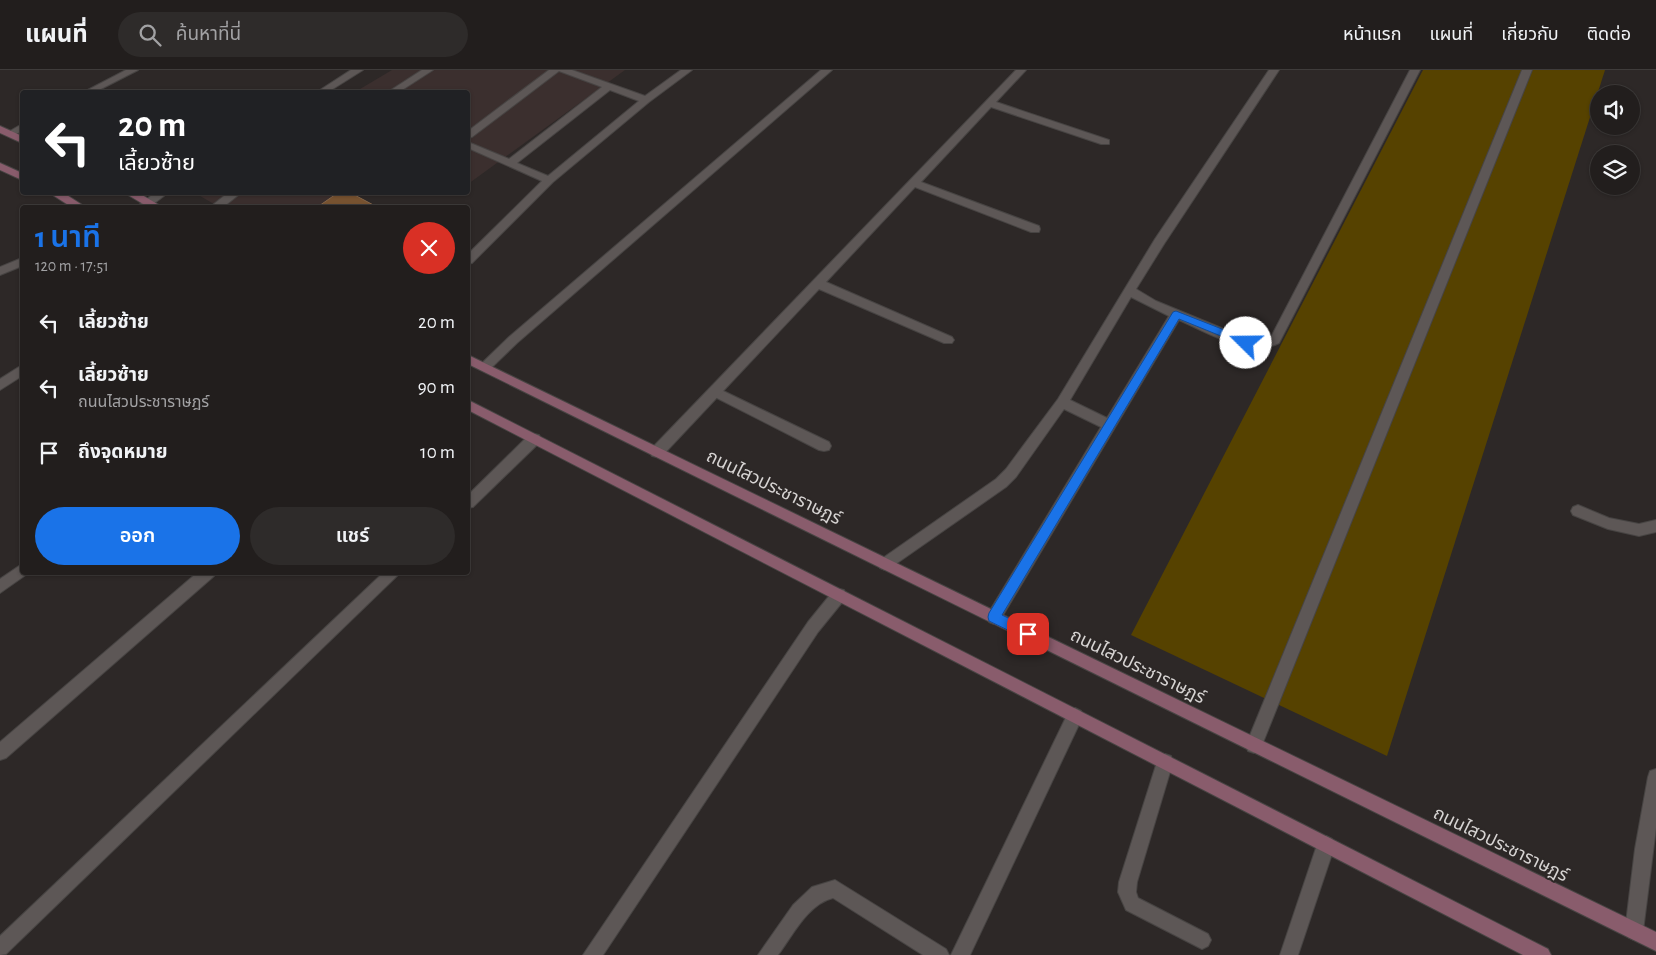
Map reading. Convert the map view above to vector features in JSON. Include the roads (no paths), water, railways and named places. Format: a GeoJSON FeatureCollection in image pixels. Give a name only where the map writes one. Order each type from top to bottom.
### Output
{"type":"FeatureCollection","features":[{"type":"Feature","properties":{"kind":"main road"},"geometry":{"type":"LineString","coordinates":[[0,129],[20,139]]}},
{"type":"Feature","properties":{"kind":"main road"},"geometry":{"type":"LineString","coordinates":[[1,167],[20,176]]}},
{"type":"Feature","properties":{"kind":"main road"},"geometry":{"type":"LineString","coordinates":[[58,195],[77,205]]}},
{"type":"Feature","properties":{"kind":"main road"},"geometry":{"type":"LineString","coordinates":[[132,195],[144,205]]}},
{"type":"Feature","properties":{"kind":"main road","name":"ถนนไสวประชาราษฎร์"},"geometry":{"type":"LineString","coordinates":[[470,360],[1656,942]]}},
{"type":"Feature","properties":{"kind":"main road"},"geometry":{"type":"LineString","coordinates":[[470,406],[1542,955]]}},
{"type":"Feature","properties":{"kind":"street"},"geometry":{"type":"LineString","coordinates":[[94,90],[133,70]]}},
{"type":"Feature","properties":{"kind":"street"},"geometry":{"type":"LineString","coordinates":[[325,90],[358,70]]}},
{"type":"Feature","properties":{"kind":"street"},"geometry":{"type":"LineString","coordinates":[[396,90],[428,70]]}},
{"type":"Feature","properties":{"kind":"street"},"geometry":{"type":"LineString","coordinates":[[470,134],[555,70]]}},
{"type":"Feature","properties":{"kind":"street"},"geometry":{"type":"LineString","coordinates":[[563,70],[646,100]]}},
{"type":"Feature","properties":{"kind":"street"},"geometry":{"type":"LineString","coordinates":[[470,258],[549,180],[646,100],[687,70]]}},
{"type":"Feature","properties":{"kind":"street"},"geometry":{"type":"LineString","coordinates":[[485,367],[513,340],[827,70]]}},
{"type":"Feature","properties":{"kind":"street"},"geometry":{"type":"LineString","coordinates":[[657,452],[1021,70]]}},
{"type":"Feature","properties":{"kind":"street"},"geometry":{"type":"LineString","coordinates":[[885,564],[1001,483],[1011,473],[1062,402],[1130,292],[1158,242],[1274,70]]}},
{"type":"Feature","properties":{"kind":"street"},"geometry":{"type":"LineString","coordinates":[[1130,292],[1176,314],[1246,343],[1260,345],[1269,344],[1275,340],[1415,70]]}},
{"type":"Feature","properties":{"kind":"street"},"geometry":{"type":"LineString","coordinates":[[1254,746],[1527,70]]}},
{"type":"Feature","properties":{"kind":"street"},"geometry":{"type":"LineString","coordinates":[[509,164],[610,86]]}},
{"type":"Feature","properties":{"kind":"street"},"geometry":{"type":"LineString","coordinates":[[990,103],[1105,142]]}},
{"type":"Feature","properties":{"kind":"street"},"geometry":{"type":"LineString","coordinates":[[10,134],[20,129]]}},
{"type":"Feature","properties":{"kind":"street"},"geometry":{"type":"LineString","coordinates":[[470,146],[549,180]]}},
{"type":"Feature","properties":{"kind":"street"},"geometry":{"type":"LineString","coordinates":[[914,183],[1035,229]]}},
{"type":"Feature","properties":{"kind":"street"},"geometry":{"type":"LineString","coordinates":[[144,205],[159,195]]}},
{"type":"Feature","properties":{"kind":"street"},"geometry":{"type":"LineString","coordinates":[[218,205],[233,195]]}},
{"type":"Feature","properties":{"kind":"street"},"geometry":{"type":"LineString","coordinates":[[0,271],[20,263]]}},
{"type":"Feature","properties":{"kind":"street"},"geometry":{"type":"LineString","coordinates":[[819,284],[948,340]]}},
{"type":"Feature","properties":{"kind":"street"},"geometry":{"type":"LineString","coordinates":[[994,617],[1176,314]]}},
{"type":"Feature","properties":{"kind":"street"},"geometry":{"type":"LineString","coordinates":[[0,385],[20,371]]}},
{"type":"Feature","properties":{"kind":"street"},"geometry":{"type":"LineString","coordinates":[[715,392],[824,446]]}},
{"type":"Feature","properties":{"kind":"street"},"geometry":{"type":"LineString","coordinates":[[1062,402],[1110,426]]}},
{"type":"Feature","properties":{"kind":"street"},"geometry":{"type":"LineString","coordinates":[[470,501],[534,439]]}},
{"type":"Feature","properties":{"kind":"street"},"geometry":{"type":"LineString","coordinates":[[1578,511],[1608,523],[1639,530],[1656,526]]}},
{"type":"Feature","properties":{"kind":"street"},"geometry":{"type":"LineString","coordinates":[[0,587],[20,572]]}},
{"type":"Feature","properties":{"kind":"street"},"geometry":{"type":"LineString","coordinates":[[0,752],[206,575]]}},
{"type":"Feature","properties":{"kind":"street"},"geometry":{"type":"LineString","coordinates":[[0,948],[391,575]]}},
{"type":"Feature","properties":{"kind":"street"},"geometry":{"type":"LineString","coordinates":[[592,955],[814,627],[839,595]]}},
{"type":"Feature","properties":{"kind":"street"},"geometry":{"type":"LineString","coordinates":[[960,955],[1075,716]]}},
{"type":"Feature","properties":{"kind":"street"},"geometry":{"type":"LineString","coordinates":[[1165,762],[1128,882],[1127,892],[1132,904],[1202,940]]}},
{"type":"Feature","properties":{"kind":"street"},"geometry":{"type":"LineString","coordinates":[[1634,932],[1644,849],[1656,777]]}},
{"type":"Feature","properties":{"kind":"street"},"geometry":{"type":"LineString","coordinates":[[1289,955],[1326,845]]}},
{"type":"Feature","properties":{"kind":"street"},"geometry":{"type":"LineString","coordinates":[[767,955],[799,911],[818,893],[835,889],[940,955]]}}]}
